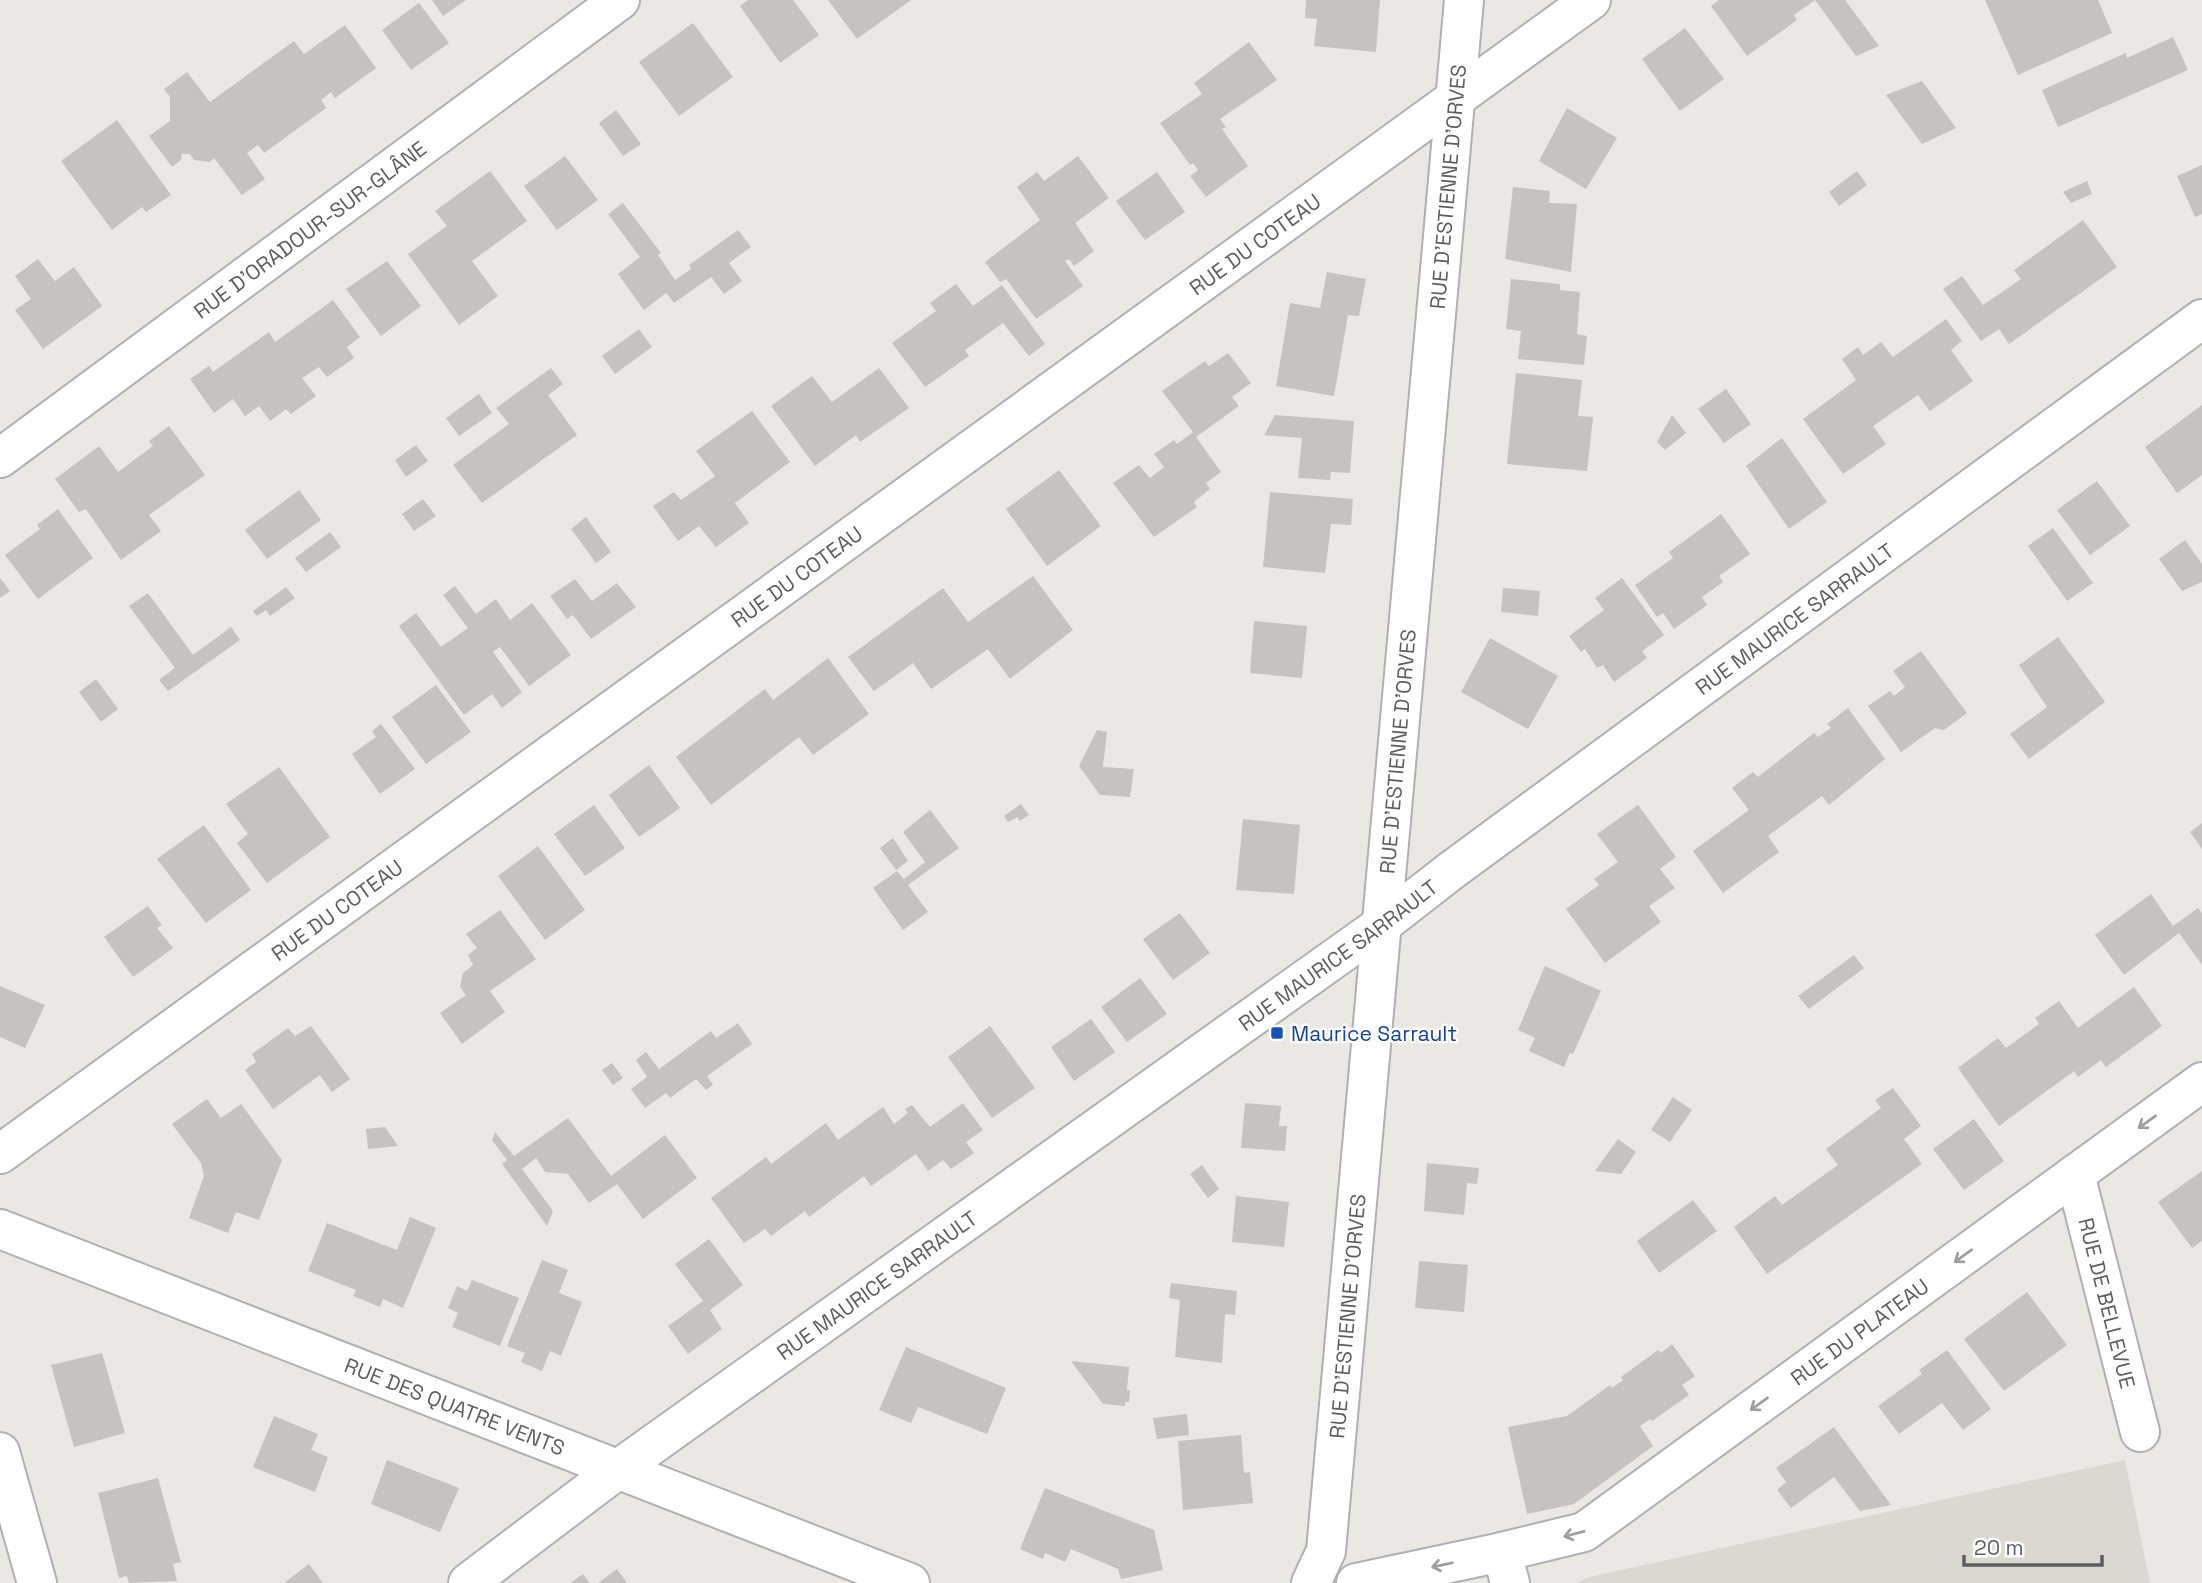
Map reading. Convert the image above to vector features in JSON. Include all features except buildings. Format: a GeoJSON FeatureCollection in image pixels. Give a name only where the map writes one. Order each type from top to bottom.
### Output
{"type":"FeatureCollection","features":[{"type":"Feature","properties":{"kind":"street","name":"RUE D'ORADOUR-SUR-GLÂNE"},"geometry":{"type":"LineString","coordinates":[[0,458],[620,0]]}},
{"type":"Feature","properties":{"kind":"street","name":"RUE D'ESTIENNE D'ORVES"},"geometry":{"type":"LineString","coordinates":[[1311,1583],[1326,1551],[1464,0]]}},
{"type":"Feature","properties":{"kind":"street","name":"RUE DU COTEAU"},"geometry":{"type":"LineString","coordinates":[[0,1154],[1591,0]]}},
{"type":"Feature","properties":{"kind":"street","name":"RUE MAURICE SARRAULT"},"geometry":{"type":"LineString","coordinates":[[468,1583],[617,1470],[1380,926],[1452,870],[2202,319]]}},
{"type":"Feature","properties":{"kind":"street","name":"RUE DU PLATEAU"},"geometry":{"type":"LineString","coordinates":[[1356,1583],[1506,1568],[1584,1532],[2202,1082]]}},
{"type":"Feature","properties":{"kind":"street","name":"RUE DE BELLEVUE"},"geometry":{"type":"LineString","coordinates":[[2076,1174],[2140,1432]]}},
{"type":"Feature","properties":{"kind":"street","name":"RUE DES QUATRE VENTS"},"geometry":{"type":"LineString","coordinates":[[0,1228],[910,1583]]}},
{"type":"Feature","properties":{"kind":"street"},"geometry":{"type":"LineString","coordinates":[[0,1452],[37,1583]]}},
{"type":"Feature","properties":{"kind":"shaded area"},"geometry":{"type":"Polygon","coordinates":[[[2125,1460],[2150,1583],[1576,1583],[1589,1577],[2125,1460]]]}},
{"type":"Feature","properties":{"kind":"place","name":"Maurice Sarrault"},"geometry":{"type":"Point","coordinates":[1277,1033]}}]}
